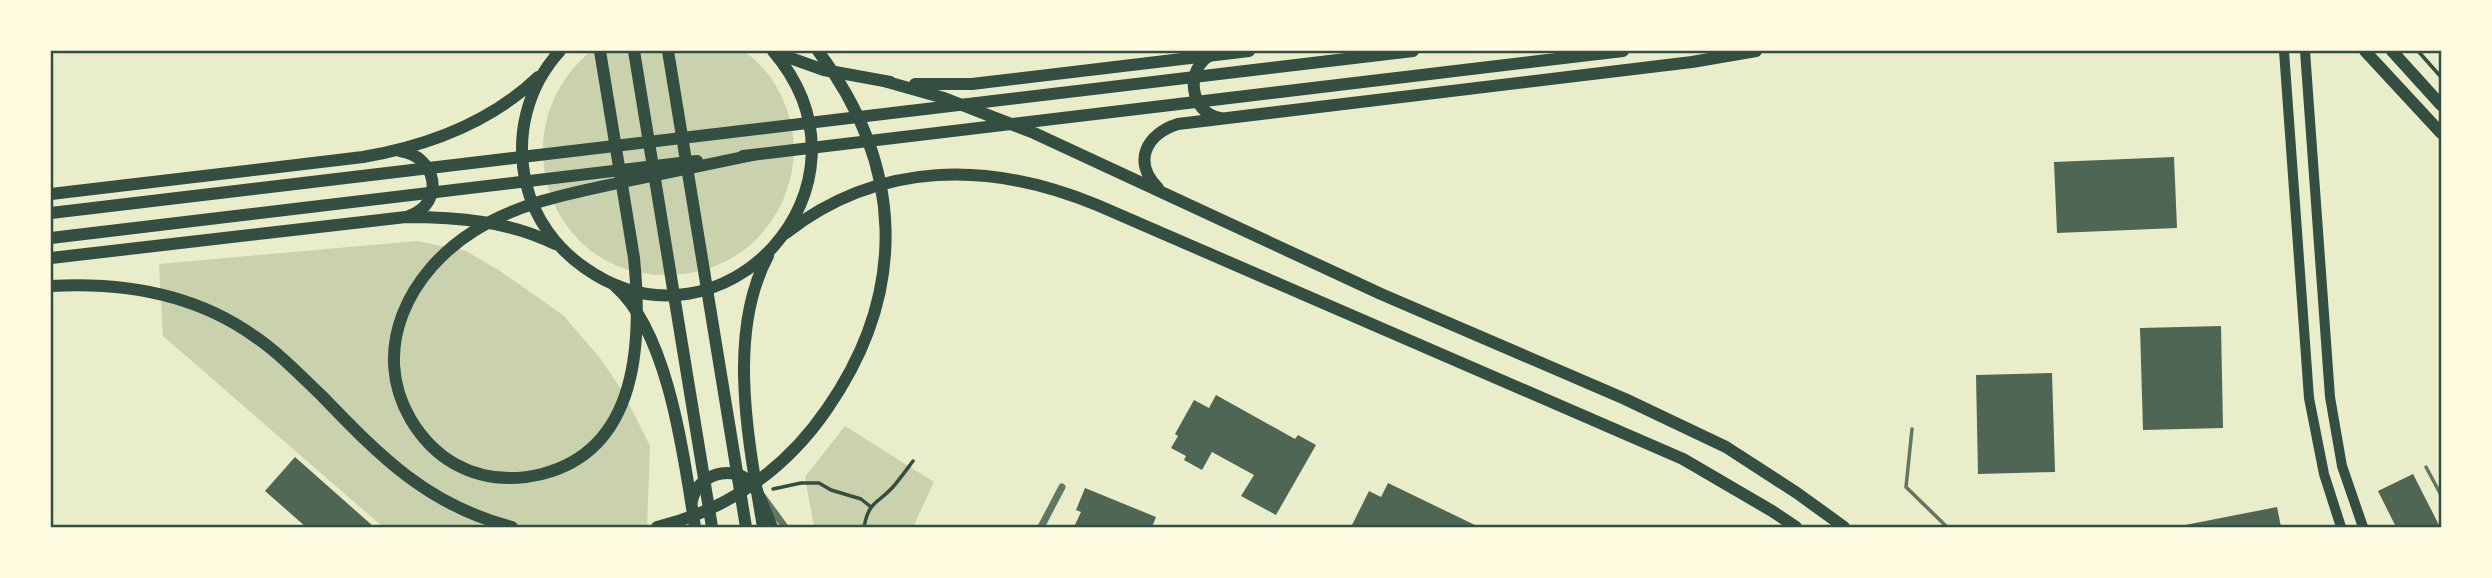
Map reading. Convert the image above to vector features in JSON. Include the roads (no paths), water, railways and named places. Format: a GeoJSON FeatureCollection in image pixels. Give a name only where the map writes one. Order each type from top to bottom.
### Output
{"type":"FeatureCollection","features":[{"type":"Feature","properties":{"kind":"main road"},"geometry":{"type":"LineString","coordinates":[[51,194],[393,151],[438,137],[478,119],[523,91],[560,51]]}},
{"type":"Feature","properties":{"kind":"main road"},"geometry":{"type":"LineString","coordinates":[[600,51],[621,175],[623,189],[625,202],[634,258],[636,278],[637,334],[633,366],[625,394],[615,418],[593,447],[576,461],[552,471],[531,477],[490,477],[472,472],[448,459],[427,442],[406,412],[393,361],[394,344],[403,311],[419,282],[439,258],[474,230],[525,205],[560,196],[612,185],[625,182],[637,179],[753,155]]}},
{"type":"Feature","properties":{"kind":"main road"},"geometry":{"type":"LineString","coordinates":[[634,51],[712,527]]}},
{"type":"Feature","properties":{"kind":"main road"},"geometry":{"type":"LineString","coordinates":[[668,51],[746,527]]}},
{"type":"Feature","properties":{"kind":"main road"},"geometry":{"type":"LineString","coordinates":[[773,51],[824,70],[884,81],[944,98],[1000,119],[1369,289],[1625,399],[1726,447],[1844,527]]}},
{"type":"Feature","properties":{"kind":"main road"},"geometry":{"type":"LineString","coordinates":[[612,284],[654,294],[676,294],[718,285],[737,276],[772,250],[786,233],[805,195],[810,174],[812,136],[796,81],[773,51]]}},
{"type":"Feature","properties":{"kind":"main road"},"geometry":{"type":"LineString","coordinates":[[657,527],[696,516],[736,497],[789,455],[835,397],[862,349],[871,325],[878,301],[885,254],[881,187],[859,118],[836,76],[818,51]]}},
{"type":"Feature","properties":{"kind":"main road"},"geometry":{"type":"LineString","coordinates":[[884,81],[971,83],[1249,51]]}},
{"type":"Feature","properties":{"kind":"main road"},"geometry":{"type":"LineString","coordinates":[[51,213],[1413,51]]}},
{"type":"Feature","properties":{"kind":"main road"},"geometry":{"type":"LineString","coordinates":[[51,239],[1623,51]]}},
{"type":"Feature","properties":{"kind":"main road"},"geometry":{"type":"LineString","coordinates":[[1167,194],[1155,185],[1146,168],[1145,156],[1152,139],[1163,130],[1178,124],[1692,62],[1756,51]]}},
{"type":"Feature","properties":{"kind":"main road"},"geometry":{"type":"LineString","coordinates":[[2284,51],[2309,398],[2324,474],[2341,527]]}},
{"type":"Feature","properties":{"kind":"main road"},"geometry":{"type":"LineString","coordinates":[[2305,51],[2330,397],[2342,466],[2363,527]]}},
{"type":"Feature","properties":{"kind":"main road"},"geometry":{"type":"LineString","coordinates":[[2365,51],[2441,133]]}},
{"type":"Feature","properties":{"kind":"main road"},"geometry":{"type":"LineString","coordinates":[[2392,51],[2441,105]]}},
{"type":"Feature","properties":{"kind":"main road"},"geometry":{"type":"LineString","coordinates":[[1211,55],[1198,65],[1194,87],[1196,98],[1205,112],[1221,118]]}},
{"type":"Feature","properties":{"kind":"main road"},"geometry":{"type":"LineString","coordinates":[[546,69],[532,96],[523,127],[523,170],[535,211],[559,247],[575,262],[612,284],[635,309],[654,347],[673,411],[695,527]]}},
{"type":"Feature","properties":{"kind":"main road"},"geometry":{"type":"LineString","coordinates":[[393,151],[417,156],[427,165],[432,177],[428,202],[419,212],[406,217]]}},
{"type":"Feature","properties":{"kind":"main road"},"geometry":{"type":"LineString","coordinates":[[786,233],[814,213],[848,196],[906,178],[973,174],[1046,186],[1097,205],[1683,459],[1796,527]]}},
{"type":"Feature","properties":{"kind":"main road"},"geometry":{"type":"LineString","coordinates":[[51,258],[406,217],[491,223],[535,235],[559,247]]}},
{"type":"Feature","properties":{"kind":"main road"},"geometry":{"type":"LineString","coordinates":[[763,527],[748,423],[745,349],[754,292],[772,250]]}},
{"type":"Feature","properties":{"kind":"main road"},"geometry":{"type":"LineString","coordinates":[[51,286],[105,286],[150,292],[193,304],[234,323],[273,350],[374,449],[421,487],[472,515],[512,527]]}},
{"type":"Feature","properties":{"kind":"main road"},"geometry":{"type":"LineString","coordinates":[[690,527],[691,504],[697,485],[706,478],[730,473],[751,482],[772,527]]}},
{"type":"Feature","properties":{"kind":"street"},"geometry":{"type":"LineString","coordinates":[[1041,527],[1062,487]]}},
{"type":"Feature","properties":{"kind":"street"},"geometry":{"type":"LineString","coordinates":[[757,491],[785,527]]}},
{"type":"Feature","properties":{"kind":"street"},"geometry":{"type":"LineString","coordinates":[[682,527],[691,504]]}},
{"type":"Feature","properties":{"kind":"lane"},"geometry":{"type":"LineString","coordinates":[[1912,429],[1906,487],[1947,527]]}},
{"type":"Feature","properties":{"kind":"lane"},"geometry":{"type":"LineString","coordinates":[[2426,467],[2441,495]]}}]}
